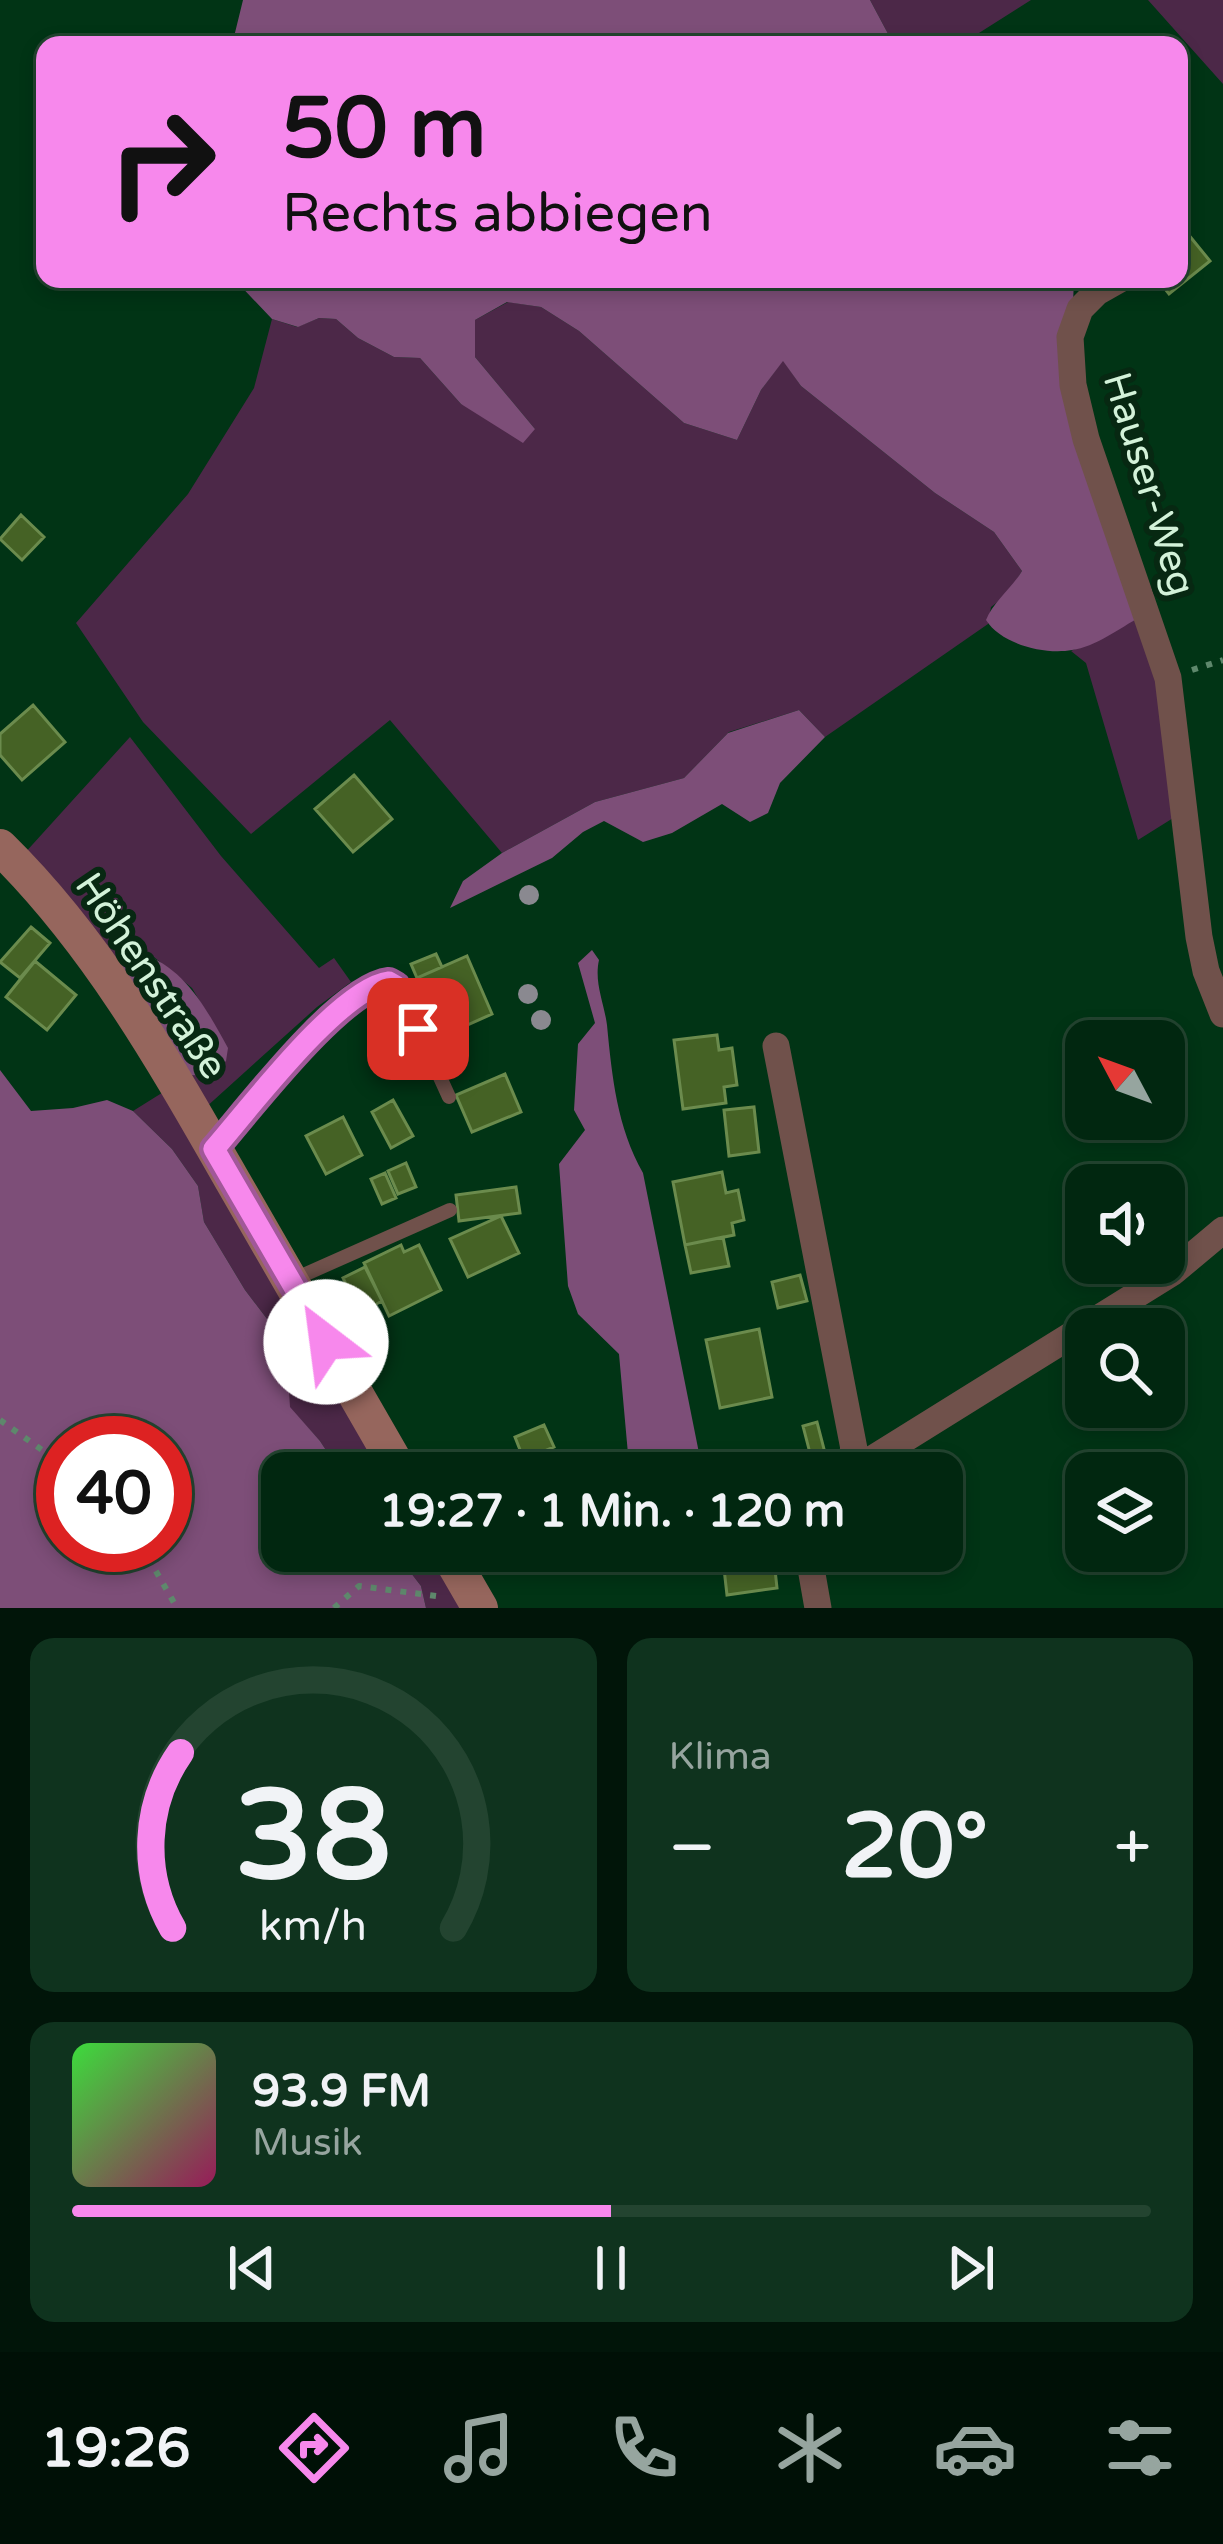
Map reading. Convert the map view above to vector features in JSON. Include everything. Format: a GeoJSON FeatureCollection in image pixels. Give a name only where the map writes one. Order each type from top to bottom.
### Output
{"type":"FeatureCollection","features":[{"type":"Feature","properties":{"kind":"street","name":"Hauser-Weg"},"geometry":{"type":"LineString","coordinates":[[1104,288],[1080,309],[1070,337],[1073,385],[1086,439],[1168,678],[1199,937],[1223,1014]]}},
{"type":"Feature","properties":{"kind":"street","name":"Höhenstraße"},"geometry":{"type":"LineString","coordinates":[[0,847],[88,947],[214,1149],[389,1452]]}},
{"type":"Feature","properties":{"kind":"street"},"geometry":{"type":"LineString","coordinates":[[776,1046],[853,1452]]}},
{"type":"Feature","properties":{"kind":"street"},"geometry":{"type":"LineString","coordinates":[[882,1452],[1173,1272],[1223,1230]]}},
{"type":"Feature","properties":{"kind":"street"},"geometry":{"type":"LineString","coordinates":[[458,1572],[477,1605]]}},
{"type":"Feature","properties":{"kind":"street"},"geometry":{"type":"LineString","coordinates":[[815,1572],[818,1608]]}},
{"type":"Feature","properties":{"kind":"lane"},"geometry":{"type":"LineString","coordinates":[[214,1149],[324,1025],[382,982],[396,986],[403,996],[449,1096]]}},
{"type":"Feature","properties":{"kind":"lane"},"geometry":{"type":"LineString","coordinates":[[290,1281],[450,1210]]}},
{"type":"Feature","properties":{"kind":"path"},"geometry":{"type":"LineString","coordinates":[[0,1420],[36,1446]]}},
{"type":"Feature","properties":{"kind":"path"},"geometry":{"type":"LineString","coordinates":[[156,1572],[177,1608]]}},
{"type":"Feature","properties":{"kind":"path"},"geometry":{"type":"LineString","coordinates":[[334,1608],[359,1586],[477,1605]]}},
{"type":"Feature","properties":{"kind":"shaded area"},"geometry":{"type":"Polygon","coordinates":[[[243,0],[870,0],[889,36],[234,36],[243,0]]]}},
{"type":"Feature","properties":{"kind":"shaded area"},"geometry":{"type":"Polygon","coordinates":[[[870,0],[1031,0],[974,36],[889,36],[870,0]]]}},
{"type":"Feature","properties":{"kind":"shaded area"},"geometry":{"type":"Polygon","coordinates":[[[1148,0],[1223,0],[1223,84],[1188,45],[1188,36],[1180,36],[1148,0]]]}},
{"type":"Feature","properties":{"kind":"shaded area"},"geometry":{"type":"Polygon","coordinates":[[[243,288],[1074,288],[1063,336],[1140,617],[1072,650],[1036,649],[1002,636],[986,620],[1022,571],[994,532],[935,493],[801,386],[783,361],[761,390],[737,440],[684,423],[579,331],[541,307],[507,302],[475,320],[475,357],[535,429],[523,443],[461,404],[420,358],[394,357],[358,338],[336,319],[319,318],[298,327],[272,319],[243,288]]]}},
{"type":"Feature","properties":{"kind":"shaded area"},"geometry":{"type":"Polygon","coordinates":[[[508,302],[541,307],[579,331],[684,423],[737,440],[761,390],[783,360],[801,386],[935,493],[994,532],[1022,571],[1008,594],[991,607],[988,624],[825,737],[799,710],[729,732],[684,778],[595,802],[502,853],[390,720],[251,834],[143,722],[76,623],[188,494],[254,388],[272,319],[297,327],[319,318],[336,319],[358,338],[394,357],[420,358],[461,404],[535,429],[475,357],[475,320],[508,302]]]}},
{"type":"Feature","properties":{"kind":"shaded area"},"geometry":{"type":"Polygon","coordinates":[[[1140,617],[1161,680],[1178,815],[1138,840],[1086,663],[1071,651],[1140,617]]]}},
{"type":"Feature","properties":{"kind":"shaded area"},"geometry":{"type":"Polygon","coordinates":[[[799,710],[825,737],[780,783],[768,813],[750,822],[722,804],[672,833],[643,842],[604,821],[552,858],[450,908],[463,881],[502,853],[595,802],[684,778],[728,733],[799,710]]]}},
{"type":"Feature","properties":{"kind":"shaded area"},"geometry":{"type":"Polygon","coordinates":[[[130,737],[221,856],[319,968],[334,958],[351,982],[204,1109],[182,1074],[220,1035],[192,988],[154,957],[140,953],[115,968],[23,855],[130,737]]]}},
{"type":"Feature","properties":{"kind":"shaded area"},"geometry":{"type":"Polygon","coordinates":[[[592,950],[599,960],[617,1101],[643,1173],[699,1452],[628,1452],[619,1354],[578,1314],[568,1286],[559,1164],[585,1130],[574,1110],[578,1044],[595,1023],[578,963],[592,950]]]}},
{"type":"Feature","properties":{"kind":"shaded area"},"geometry":{"type":"Polygon","coordinates":[[[140,953],[170,968],[203,1005],[228,1048],[226,1061],[216,1069],[201,1075],[182,1074],[115,968],[140,953]]]}},
{"type":"Feature","properties":{"kind":"shaded area"},"geometry":{"type":"Polygon","coordinates":[[[0,1070],[31,1111],[107,1100],[133,1111],[172,1149],[198,1186],[204,1222],[277,1332],[287,1361],[290,1407],[327,1452],[261,1452],[261,1572],[410,1572],[421,1586],[426,1608],[0,1608],[0,1070]]]}},
{"type":"Feature","properties":{"kind":"shaded area"},"geometry":{"type":"Polygon","coordinates":[[[165,1091],[375,1452],[327,1452],[289,1407],[287,1361],[277,1332],[204,1222],[198,1186],[172,1149],[133,1111],[165,1091]]]}},
{"type":"Feature","properties":{"kind":"shaded area"},"geometry":{"type":"Polygon","coordinates":[[[410,1572],[444,1572],[465,1608],[426,1608],[421,1586],[410,1572]]]}},
{"type":"Feature","properties":{"kind":"building"},"geometry":{"type":"Polygon","coordinates":[[[1188,234],[1210,261],[1188,279],[1188,234]]]}},
{"type":"Feature","properties":{"kind":"building"},"geometry":{"type":"Polygon","coordinates":[[[21,515],[44,537],[22,560],[0,539],[21,515]]]}},
{"type":"Feature","properties":{"kind":"building"},"geometry":{"type":"Polygon","coordinates":[[[33,705],[65,742],[22,780],[0,755],[0,734],[33,705]]]}},
{"type":"Feature","properties":{"kind":"building"},"geometry":{"type":"Polygon","coordinates":[[[354,775],[392,819],[353,852],[315,809],[354,775]]]}},
{"type":"Feature","properties":{"kind":"building"},"geometry":{"type":"Polygon","coordinates":[[[31,927],[50,943],[20,978],[0,962],[31,927]]]}},
{"type":"Feature","properties":{"kind":"building"},"geometry":{"type":"Polygon","coordinates":[[[436,954],[442,967],[417,978],[411,964],[436,954]]]}},
{"type":"Feature","properties":{"kind":"building"},"geometry":{"type":"Polygon","coordinates":[[[467,956],[492,1014],[445,1035],[417,978],[467,956]]]}},
{"type":"Feature","properties":{"kind":"building"},"geometry":{"type":"Polygon","coordinates":[[[35,961],[76,995],[47,1030],[6,997],[35,961]]]}},
{"type":"Feature","properties":{"kind":"building"},"geometry":{"type":"Polygon","coordinates":[[[717,1035],[719,1050],[732,1048],[737,1085],[724,1087],[726,1103],[683,1109],[674,1040],[717,1035]]]}},
{"type":"Feature","properties":{"kind":"building"},"geometry":{"type":"Polygon","coordinates":[[[505,1074],[521,1112],[472,1132],[456,1095],[505,1074]]]}},
{"type":"Feature","properties":{"kind":"building"},"geometry":{"type":"Polygon","coordinates":[[[393,1100],[413,1136],[391,1148],[372,1112],[393,1100]]]}},
{"type":"Feature","properties":{"kind":"building"},"geometry":{"type":"Polygon","coordinates":[[[754,1107],[759,1152],[729,1156],[724,1110],[754,1107]]]}},
{"type":"Feature","properties":{"kind":"building"},"geometry":{"type":"Polygon","coordinates":[[[343,1117],[362,1155],[326,1174],[306,1136],[343,1117]]]}},
{"type":"Feature","properties":{"kind":"building"},"geometry":{"type":"Polygon","coordinates":[[[406,1163],[416,1187],[398,1194],[388,1171],[406,1163]]]}},
{"type":"Feature","properties":{"kind":"building"},"geometry":{"type":"Polygon","coordinates":[[[722,1172],[726,1193],[738,1190],[744,1220],[732,1223],[734,1235],[685,1245],[673,1182],[722,1172]]]}},
{"type":"Feature","properties":{"kind":"building"},"geometry":{"type":"Polygon","coordinates":[[[385,1173],[396,1198],[382,1204],[371,1179],[385,1173]]]}},
{"type":"Feature","properties":{"kind":"building"},"geometry":{"type":"Polygon","coordinates":[[[516,1187],[520,1213],[459,1221],[456,1195],[516,1187]]]}},
{"type":"Feature","properties":{"kind":"building"},"geometry":{"type":"Polygon","coordinates":[[[501,1216],[519,1253],[468,1277],[450,1239],[501,1216]]]}},
{"type":"Feature","properties":{"kind":"building"},"geometry":{"type":"Polygon","coordinates":[[[723,1237],[729,1266],[691,1273],[685,1245],[723,1237]]]}},
{"type":"Feature","properties":{"kind":"building"},"geometry":{"type":"Polygon","coordinates":[[[401,1245],[404,1252],[419,1245],[441,1290],[389,1316],[364,1263],[401,1245]]]}},
{"type":"Feature","properties":{"kind":"building"},"geometry":{"type":"Polygon","coordinates":[[[365,1267],[382,1301],[360,1313],[343,1278],[365,1267]]]}},
{"type":"Feature","properties":{"kind":"building"},"geometry":{"type":"Polygon","coordinates":[[[800,1275],[807,1301],[778,1308],[772,1282],[800,1275]]]}},
{"type":"Feature","properties":{"kind":"building"},"geometry":{"type":"Polygon","coordinates":[[[759,1329],[772,1397],[720,1408],[706,1340],[759,1329]]]}},
{"type":"Feature","properties":{"kind":"building"},"geometry":{"type":"Polygon","coordinates":[[[817,1422],[825,1452],[810,1452],[803,1426],[817,1422]]]}},
{"type":"Feature","properties":{"kind":"building"},"geometry":{"type":"Polygon","coordinates":[[[544,1425],[554,1447],[521,1452],[515,1437],[544,1425]]]}},
{"type":"Feature","properties":{"kind":"building"},"geometry":{"type":"Polygon","coordinates":[[[724,1572],[775,1572],[777,1588],[727,1595],[724,1572]]]}},
{"type":"Feature","properties":{"kind":"route"},"geometry":{"type":"LineString","coordinates":[[326,1342],[214,1149],[324,1025],[375,986],[382,982],[396,986],[418,1029]]}}]}
